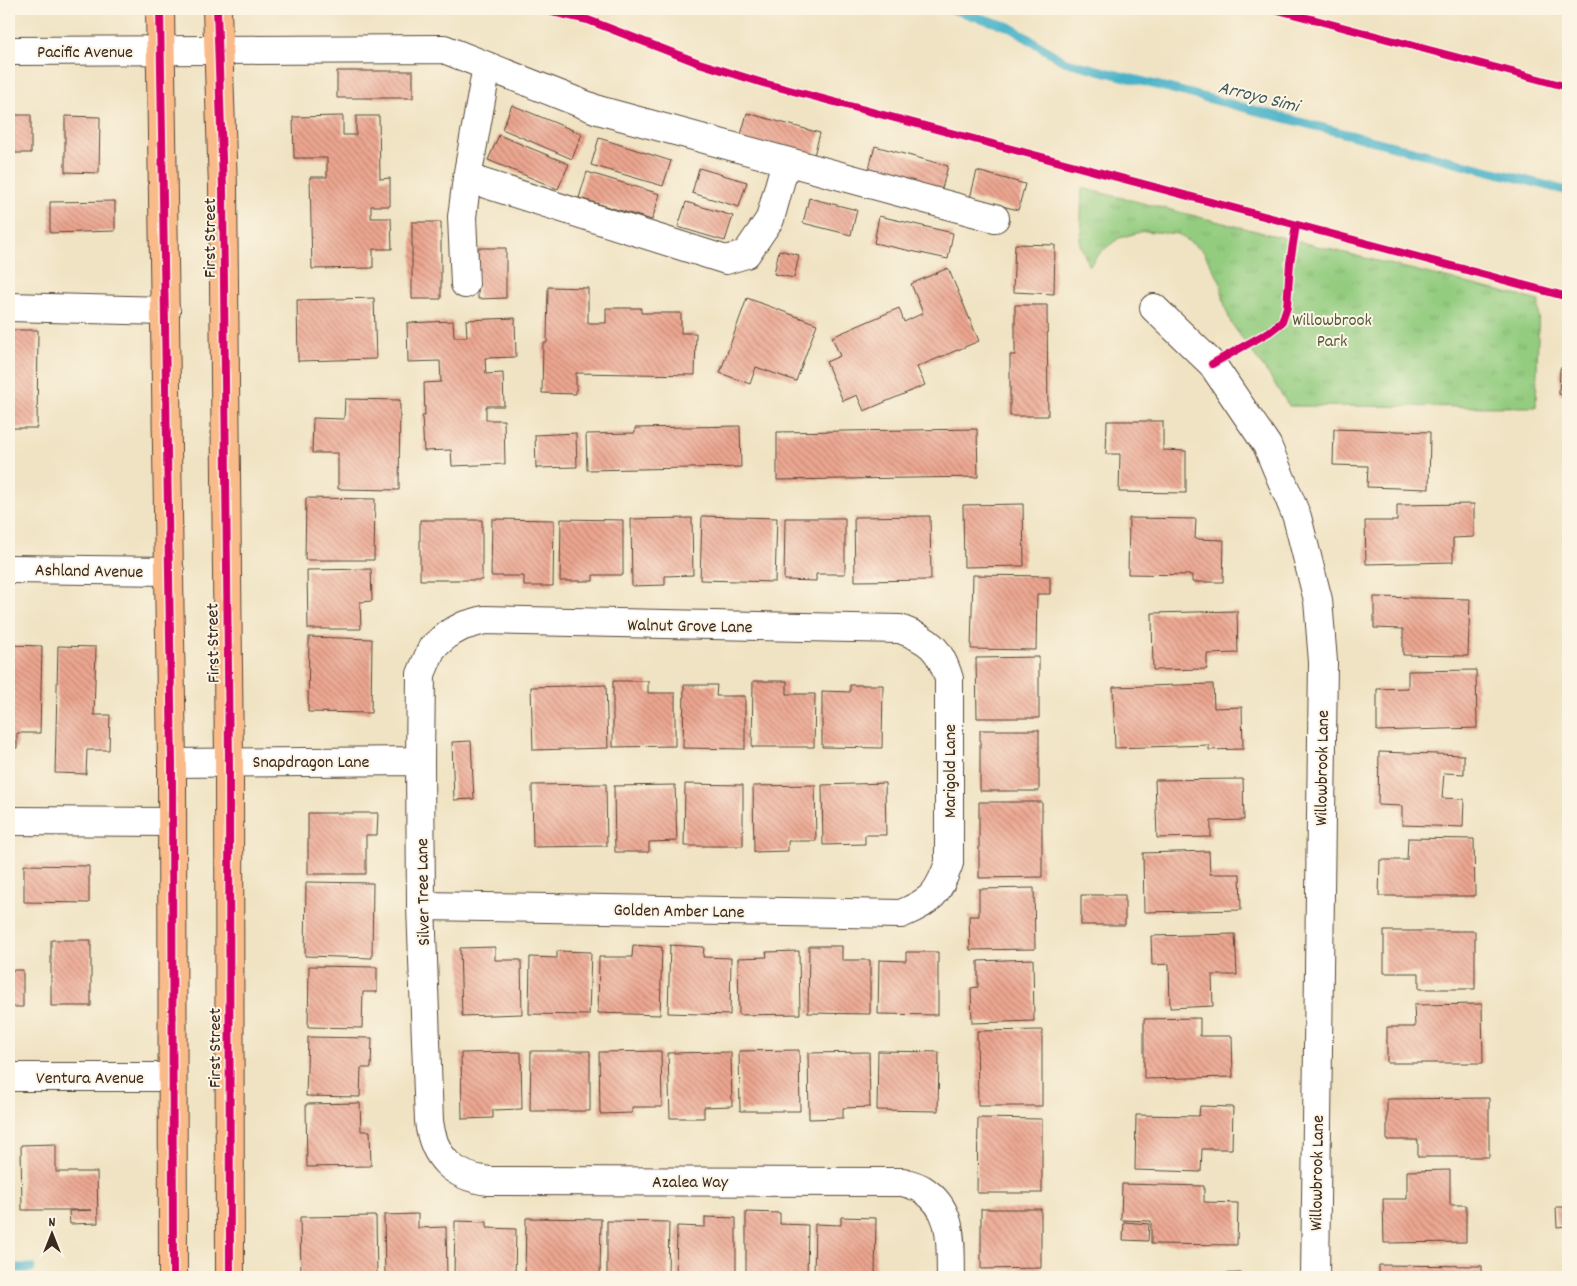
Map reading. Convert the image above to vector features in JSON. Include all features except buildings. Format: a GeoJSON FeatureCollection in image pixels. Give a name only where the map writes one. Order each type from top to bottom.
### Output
{"type":"FeatureCollection","features":[{"type":"Feature","properties":{"kind":"main road"},"geometry":{"type":"LineString","coordinates":[[160,9],[170,571],[174,1277]]}},
{"type":"Feature","properties":{"kind":"main road","name":"First Street"},"geometry":{"type":"LineString","coordinates":[[217,9],[223,188],[229,762],[230,1277]]}},
{"type":"Feature","properties":{"kind":"street","name":"Pacific Avenue"},"geometry":{"type":"LineString","coordinates":[[9,51],[444,49],[598,110],[995,218]]}},
{"type":"Feature","properties":{"kind":"street"},"geometry":{"type":"LineString","coordinates":[[465,284],[462,217],[487,66]]}},
{"type":"Feature","properties":{"kind":"street"},"geometry":{"type":"LineString","coordinates":[[467,178],[726,260],[746,254],[770,219],[786,161]]}},
{"type":"Feature","properties":{"kind":"street"},"geometry":{"type":"LineString","coordinates":[[9,307],[166,311]]}},
{"type":"Feature","properties":{"kind":"street","name":"Willowbrook Lane"},"geometry":{"type":"LineString","coordinates":[[1154,308],[1212,364],[1266,445],[1297,517],[1318,600],[1323,662],[1314,1277]]}},
{"type":"Feature","properties":{"kind":"street","name":"Ashland Avenue"},"geometry":{"type":"LineString","coordinates":[[9,569],[170,571]]}},
{"type":"Feature","properties":{"kind":"street","name":"Walnut Grove Lane"},"geometry":{"type":"LineString","coordinates":[[448,634],[463,626],[484,620],[881,628],[900,629],[921,637],[931,645]]}},
{"type":"Feature","properties":{"kind":"street","name":"Silver Tree Lane"},"geometry":{"type":"LineString","coordinates":[[440,1156],[431,1136],[429,1122],[422,906],[420,761],[422,674],[432,648],[448,634]]}},
{"type":"Feature","properties":{"kind":"street","name":"Marigold Lane"},"geometry":{"type":"LineString","coordinates":[[931,645],[944,663],[949,679],[949,863],[942,883],[932,897]]}},
{"type":"Feature","properties":{"kind":"street","name":"Snapdragon Lane"},"geometry":{"type":"LineString","coordinates":[[172,763],[420,761]]}},
{"type":"Feature","properties":{"kind":"street"},"geometry":{"type":"LineString","coordinates":[[9,821],[171,822]]}},
{"type":"Feature","properties":{"kind":"street","name":"Golden Amber Lane"},"geometry":{"type":"LineString","coordinates":[[422,906],[901,914],[921,906],[932,897]]}},
{"type":"Feature","properties":{"kind":"street","name":"Ventura Avenue"},"geometry":{"type":"LineString","coordinates":[[9,1077],[172,1077]]}},
{"type":"Feature","properties":{"kind":"street","name":"Azalea Way"},"geometry":{"type":"LineString","coordinates":[[440,1156],[456,1171],[475,1180],[489,1181],[903,1182],[922,1189],[940,1206],[950,1232],[950,1277]]}},
{"type":"Feature","properties":{"kind":"green space","name":"Willowbrook Park"},"geometry":{"type":"Polygon","coordinates":[[[1082,188],[1539,301],[1536,407],[1289,406],[1231,323],[1225,307],[1220,281],[1203,251],[1178,234],[1144,231],[1119,238],[1102,251],[1089,266],[1080,244],[1082,188]]]}},
{"type":"Feature","properties":{"kind":"waterway","name":"Arroyo Simi"},"geometry":{"type":"LineString","coordinates":[[951,9],[1010,27],[1063,61],[1568,191]]}},
{"type":"Feature","properties":{"kind":"waterway"},"geometry":{"type":"LineString","coordinates":[[9,1268],[31,1268]]}},
{"type":"Feature","properties":{"kind":"cycle path"},"geometry":{"type":"LineString","coordinates":[[160,9],[172,763],[173,1277]]}},
{"type":"Feature","properties":{"kind":"cycle path"},"geometry":{"type":"LineString","coordinates":[[217,9],[223,188],[229,762],[230,1277]]}},
{"type":"Feature","properties":{"kind":"cycle path"},"geometry":{"type":"LineString","coordinates":[[539,9],[588,20],[699,63],[763,83],[1568,297]]}},
{"type":"Feature","properties":{"kind":"cycle path"},"geometry":{"type":"LineString","coordinates":[[1274,9],[1568,87]]}},
{"type":"Feature","properties":{"kind":"cycle path"},"geometry":{"type":"LineString","coordinates":[[1212,364],[1269,332],[1282,322],[1287,307],[1290,263],[1296,225]]}}]}
